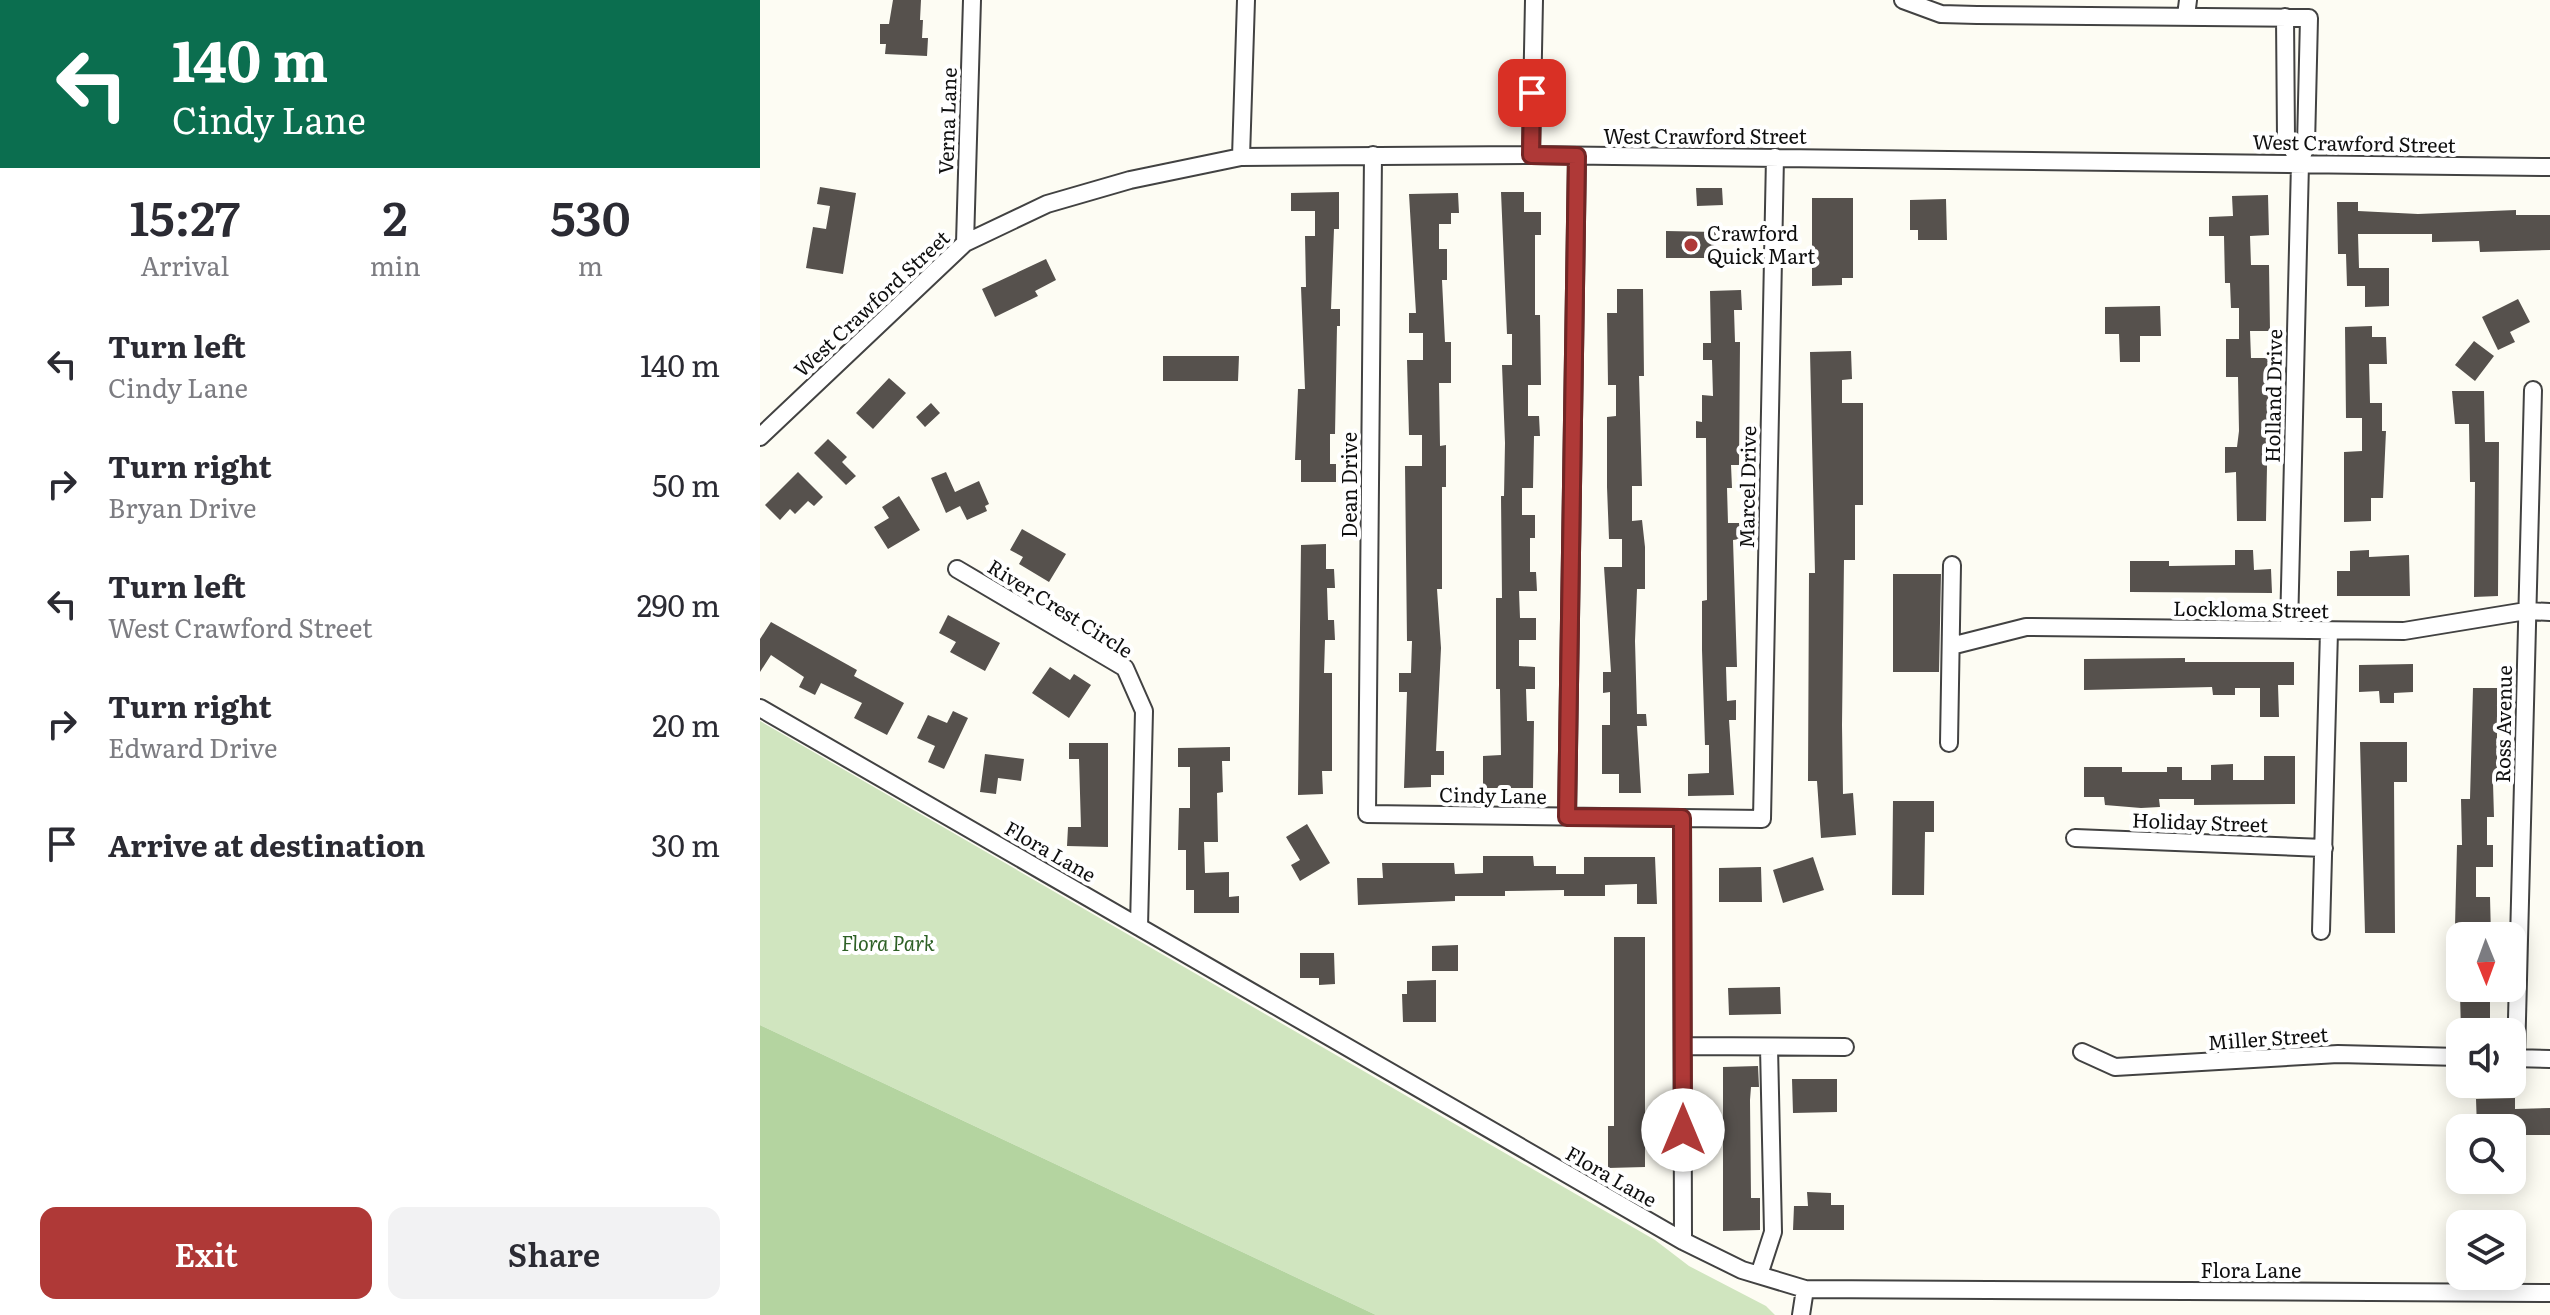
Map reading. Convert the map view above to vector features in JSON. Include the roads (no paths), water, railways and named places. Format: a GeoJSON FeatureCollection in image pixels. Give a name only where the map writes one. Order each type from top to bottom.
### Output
{"type":"FeatureCollection","features":[{"type":"Feature","properties":{"kind":"street","name":"Verna Lane"},"geometry":{"type":"LineString","coordinates":[[965,243],[972,0]]}},
{"type":"Feature","properties":{"kind":"street"},"geometry":{"type":"LineString","coordinates":[[1241,157],[1246,0]]}},
{"type":"Feature","properties":{"kind":"street"},"geometry":{"type":"LineString","coordinates":[[1531,155],[1534,0]]}},
{"type":"Feature","properties":{"kind":"street"},"geometry":{"type":"LineString","coordinates":[[1906,1],[1953,14],[2187,8],[2285,17]]}},
{"type":"Feature","properties":{"kind":"street","name":"Holland Drive"},"geometry":{"type":"LineString","coordinates":[[2289,629],[2300,163],[2306,145],[2309,18],[2285,17],[2286,138],[2300,163]]}},
{"type":"Feature","properties":{"kind":"street","name":"Dean Drive"},"geometry":{"type":"LineString","coordinates":[[1367,814],[1373,155]]}},
{"type":"Feature","properties":{"kind":"street","name":"West Crawford Street"},"geometry":{"type":"LineString","coordinates":[[760,437],[965,243],[1047,204],[1130,180],[1241,157],[1531,155],[2550,167]]}},
{"type":"Feature","properties":{"kind":"street"},"geometry":{"type":"LineString","coordinates":[[1567,817],[1577,156]]}},
{"type":"Feature","properties":{"kind":"street","name":"Marcel Drive"},"geometry":{"type":"LineString","coordinates":[[1762,819],[1775,157]]}},
{"type":"Feature","properties":{"kind":"street","name":"Ross Avenue"},"geometry":{"type":"LineString","coordinates":[[2515,1018],[2533,390]]}},
{"type":"Feature","properties":{"kind":"street"},"geometry":{"type":"LineString","coordinates":[[1949,743],[1952,565]]}},
{"type":"Feature","properties":{"kind":"street","name":"River Crest Circle"},"geometry":{"type":"LineString","coordinates":[[957,569],[1125,668],[1136,688],[1144,711],[1139,927]]}},
{"type":"Feature","properties":{"kind":"street","name":"Lockloma Street"},"geometry":{"type":"LineString","coordinates":[[1951,646],[2026,627],[2404,631],[2526,611],[2550,612]]}},
{"type":"Feature","properties":{"kind":"street"},"geometry":{"type":"LineString","coordinates":[[2321,931],[2329,631]]}},
{"type":"Feature","properties":{"kind":"street","name":"Flora Lane"},"geometry":{"type":"LineString","coordinates":[[760,708],[1683,1241],[1759,1275],[1805,1289],[2550,1293]]}},
{"type":"Feature","properties":{"kind":"street","name":"Cindy Lane"},"geometry":{"type":"LineString","coordinates":[[1367,814],[1762,819]]}},
{"type":"Feature","properties":{"kind":"street"},"geometry":{"type":"LineString","coordinates":[[1682,818],[1683,1241]]}},
{"type":"Feature","properties":{"kind":"street","name":"Holiday Street"},"geometry":{"type":"LineString","coordinates":[[2075,838],[2324,848]]}},
{"type":"Feature","properties":{"kind":"street"},"geometry":{"type":"LineString","coordinates":[[1683,1046],[1845,1047]]}},
{"type":"Feature","properties":{"kind":"street"},"geometry":{"type":"LineString","coordinates":[[1759,1275],[1773,1232],[1769,1047]]}},
{"type":"Feature","properties":{"kind":"street","name":"Miller Street"},"geometry":{"type":"LineString","coordinates":[[2082,1052],[2115,1067],[2338,1054],[2446,1057]]}},
{"type":"Feature","properties":{"kind":"street"},"geometry":{"type":"LineString","coordinates":[[2526,1058],[2550,1059]]}},
{"type":"Feature","properties":{"kind":"street"},"geometry":{"type":"LineString","coordinates":[[1801,1315],[1805,1289]]}},
{"type":"Feature","properties":{"kind":"place","name":"Crawford Quick Mart"},"geometry":{"type":"Point","coordinates":[1691,245]}},
{"type":"Feature","properties":{"kind":"park label","name":"Flora Park"},"geometry":{"type":"Point","coordinates":[888,944]}}]}
